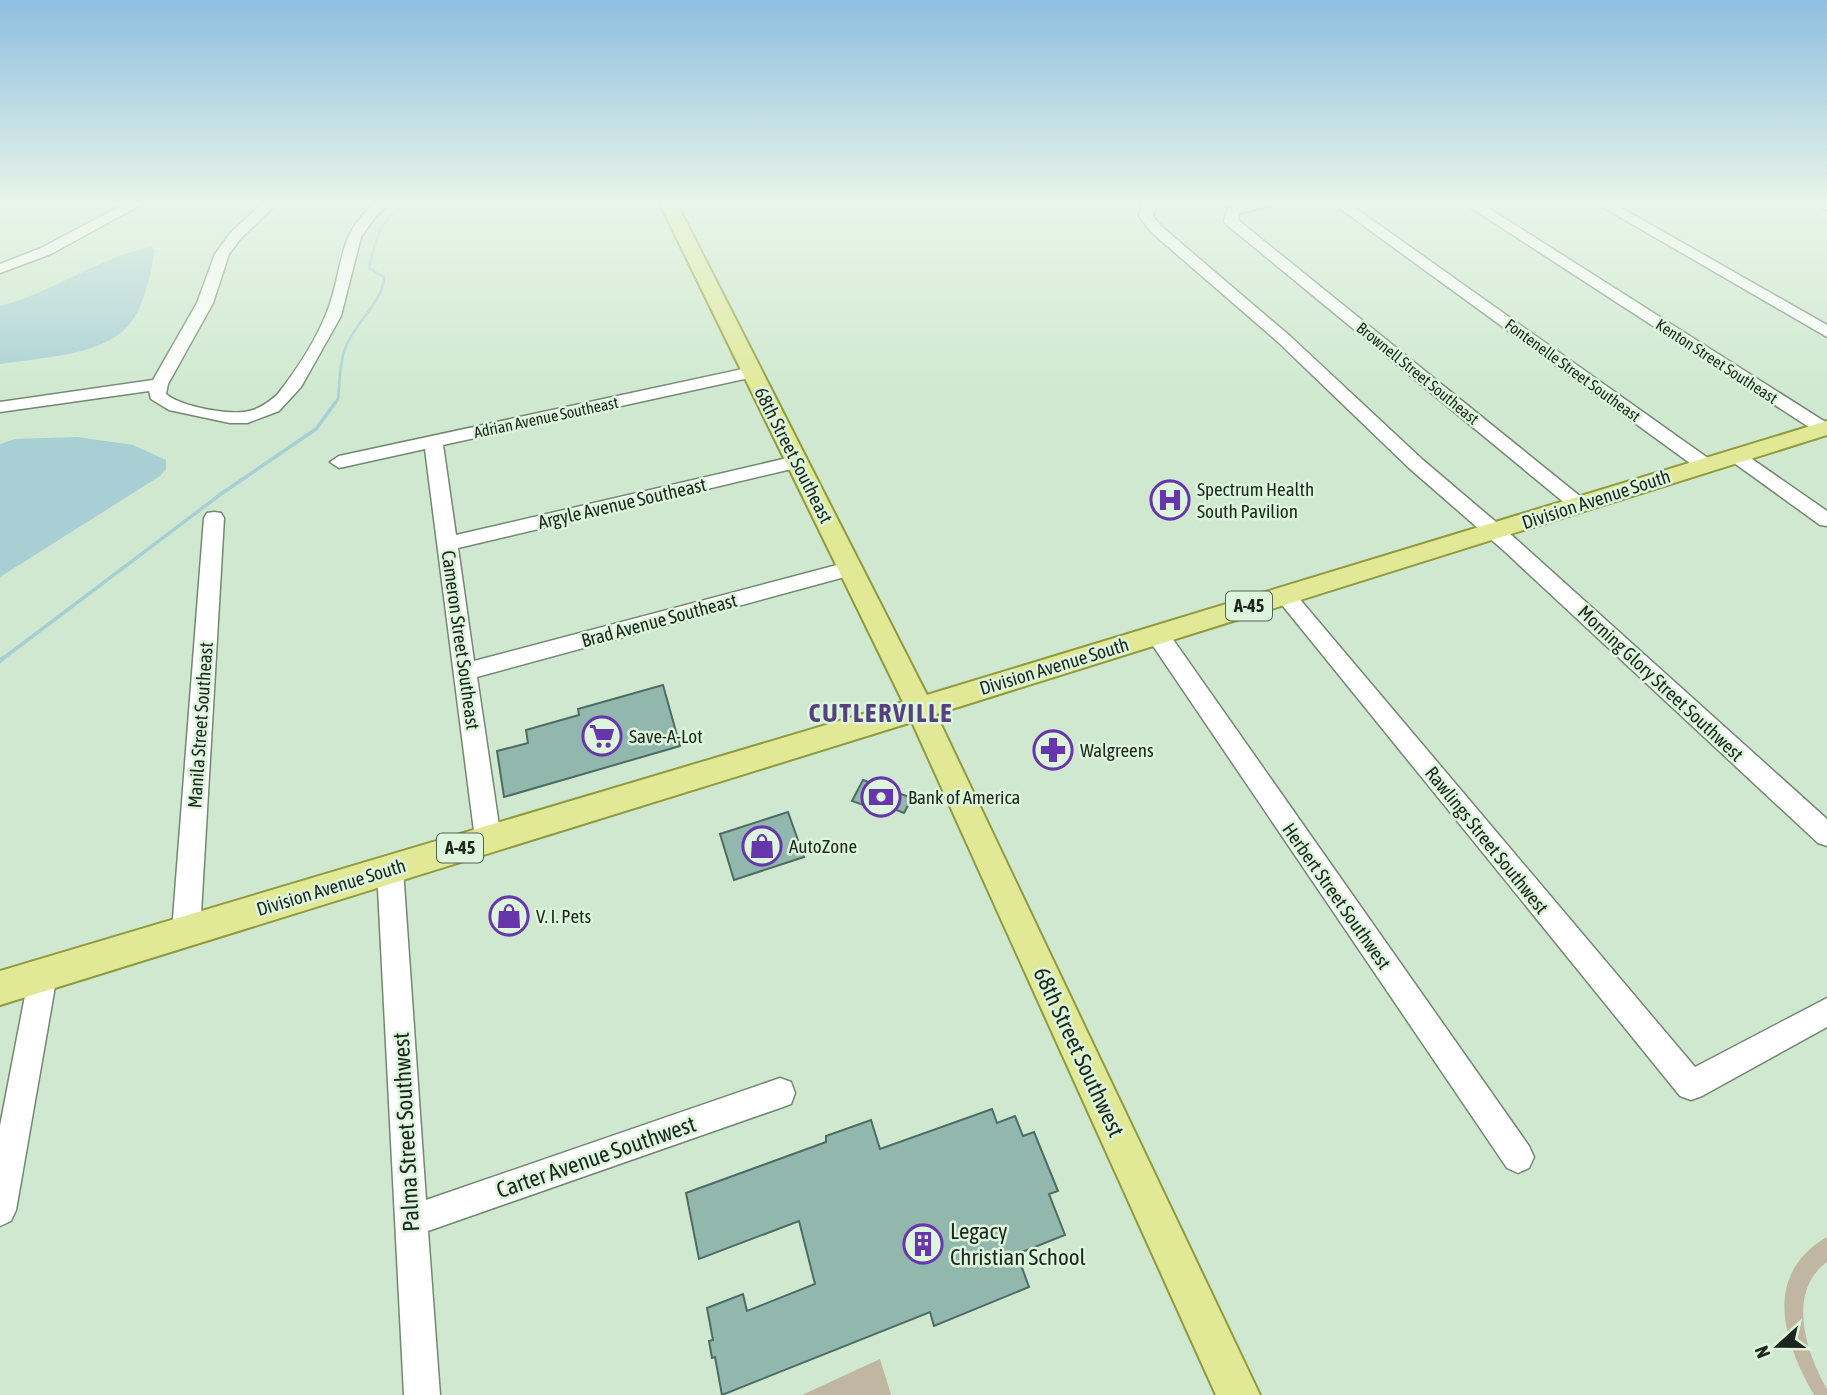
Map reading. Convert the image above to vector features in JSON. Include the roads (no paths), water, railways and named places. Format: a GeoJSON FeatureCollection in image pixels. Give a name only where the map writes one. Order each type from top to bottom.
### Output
{"type":"FeatureCollection","features":[{"type":"Feature","properties":{"kind":"main road","name":"68th Street Southeast"},"geometry":{"type":"LineString","coordinates":[[700,267],[920,709]]}},
{"type":"Feature","properties":{"kind":"main road","name":"Division Avenue South"},"geometry":{"type":"LineString","coordinates":[[0,988],[920,709],[1826,429]]}},
{"type":"Feature","properties":{"kind":"main road","name":"68th Street Southwest"},"geometry":{"type":"LineString","coordinates":[[920,709],[1238,1395]]}},
{"type":"Feature","properties":{"kind":"street"},"geometry":{"type":"LineString","coordinates":[[217,267],[205,303],[159,384],[159,398],[190,410],[220,417],[256,417],[275,407],[293,388],[336,309],[344,267]]}},
{"type":"Feature","properties":{"kind":"street","name":"Morning Glory Street Southwest"},"geometry":{"type":"LineString","coordinates":[[1201,267],[1277,332],[1416,464],[1827,835]]}},
{"type":"Feature","properties":{"kind":"street","name":"Brownell Street Southeast"},"geometry":{"type":"LineString","coordinates":[[1287,267],[1579,505]]}},
{"type":"Feature","properties":{"kind":"street","name":"Fontenelle Street Southeast"},"geometry":{"type":"LineString","coordinates":[[1429,267],[1705,465]]}},
{"type":"Feature","properties":{"kind":"street","name":"Kenton Street Southeast"},"geometry":{"type":"LineString","coordinates":[[1571,267],[1826,429]]}},
{"type":"Feature","properties":{"kind":"street"},"geometry":{"type":"LineString","coordinates":[[1714,267],[1827,332]]}},
{"type":"Feature","properties":{"kind":"street","name":"Adrian Avenue Southeast"},"geometry":{"type":"LineString","coordinates":[[339,462],[752,372]]}},
{"type":"Feature","properties":{"kind":"street"},"geometry":{"type":"LineString","coordinates":[[0,407],[159,384]]}},
{"type":"Feature","properties":{"kind":"street","name":"Cameron Street Southeast"},"geometry":{"type":"LineString","coordinates":[[433,441],[488,839]]}},
{"type":"Feature","properties":{"kind":"street"},"geometry":{"type":"LineString","coordinates":[[1736,456],[1827,520]]}},
{"type":"Feature","properties":{"kind":"street","name":"Argyle Avenue Southeast"},"geometry":{"type":"LineString","coordinates":[[448,544],[796,462]]}},
{"type":"Feature","properties":{"kind":"street","name":"Manila Street Southeast"},"geometry":{"type":"LineString","coordinates":[[186,932],[214,518]]}},
{"type":"Feature","properties":{"kind":"street","name":"Brad Avenue Southeast"},"geometry":{"type":"LineString","coordinates":[[466,671],[852,568]]}},
{"type":"Feature","properties":{"kind":"street","name":"Rawlings Street Southwest"},"geometry":{"type":"LineString","coordinates":[[1285,594],[1645,1032],[1691,1084],[1827,1012]]}},
{"type":"Feature","properties":{"kind":"street","name":"Herbert Street Southwest"},"geometry":{"type":"LineString","coordinates":[[1157,634],[1518,1157]]}},
{"type":"Feature","properties":{"kind":"street","name":"Palma Street Southwest"},"geometry":{"type":"LineString","coordinates":[[390,869],[422,1395]]}},
{"type":"Feature","properties":{"kind":"street"},"geometry":{"type":"LineString","coordinates":[[0,1210],[43,975]]}},
{"type":"Feature","properties":{"kind":"street","name":"Carter Avenue Southwest"},"geometry":{"type":"LineString","coordinates":[[412,1221],[780,1093]]}},
{"type":"Feature","properties":{"kind":"water"},"geometry":{"type":"Polygon","coordinates":[[[94,267],[151,267],[143,300],[134,319],[117,336],[86,350],[0,364],[0,306],[38,293],[94,267]]]}},
{"type":"Feature","properties":{"kind":"water"},"geometry":{"type":"Polygon","coordinates":[[[77,437],[133,445],[166,460],[166,469],[160,476],[0,577],[0,444],[15,439],[77,437]]]}},
{"type":"Feature","properties":{"kind":"waterway"},"geometry":{"type":"LineString","coordinates":[[334,405],[338,399],[345,349],[383,286],[384,277],[369,267]]}},
{"type":"Feature","properties":{"kind":"waterway"},"geometry":{"type":"LineString","coordinates":[[1,660],[221,494],[316,429],[335,403]]}},
{"type":"Feature","properties":{"kind":"place","name":"Spectrum Health South Pavilion"},"geometry":{"type":"Point","coordinates":[1170,500]}},
{"type":"Feature","properties":{"kind":"place","name":"Save-A-Lot"},"geometry":{"type":"Point","coordinates":[602,736]}},
{"type":"Feature","properties":{"kind":"place","name":"Walgreens"},"geometry":{"type":"Point","coordinates":[1053,750]}},
{"type":"Feature","properties":{"kind":"place","name":"Bank of America"},"geometry":{"type":"Point","coordinates":[881,797]}},
{"type":"Feature","properties":{"kind":"place","name":"AutoZone"},"geometry":{"type":"Point","coordinates":[762,846]}},
{"type":"Feature","properties":{"kind":"place","name":"V. I. Pets"},"geometry":{"type":"Point","coordinates":[509,916]}},
{"type":"Feature","properties":{"kind":"place","name":"Legacy Christian School"},"geometry":{"type":"Point","coordinates":[923,1244]}},
{"type":"Feature","properties":{"kind":"district","name":"CUTLERVILLE"},"geometry":{"type":"Point","coordinates":[881,713]}}]}
